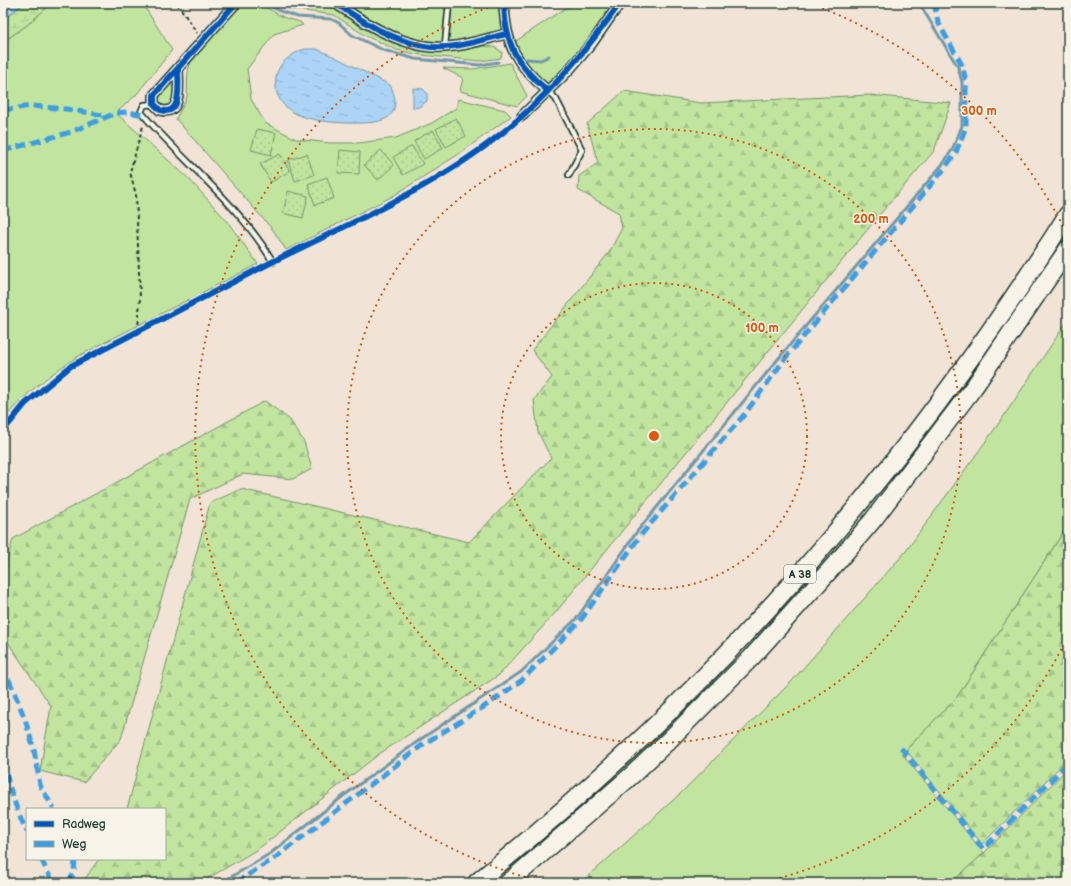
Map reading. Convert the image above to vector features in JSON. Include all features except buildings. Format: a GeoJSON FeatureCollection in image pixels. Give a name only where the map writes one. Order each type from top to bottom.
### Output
{"type":"FeatureCollection","features":[{"type":"Feature","properties":{"kind":"highway","name":"A 38"},"geometry":{"type":"LineString","coordinates":[[476,883],[586,790],[649,731],[698,683],[783,593],[853,512],[905,447],[1005,310],[1068,214]]}},
{"type":"Feature","properties":{"kind":"highway","name":"A 38"},"geometry":{"type":"LineString","coordinates":[[508,883],[603,801],[668,741],[751,658],[833,566],[873,520],[974,388],[1068,249]]}},
{"type":"Feature","properties":{"kind":"street"},"geometry":{"type":"LineString","coordinates":[[178,69],[178,102],[174,108],[164,111],[160,110],[154,104],[154,95],[236,3]]}},
{"type":"Feature","properties":{"kind":"street"},"geometry":{"type":"LineString","coordinates":[[335,3],[363,22],[394,37],[424,46],[445,46],[468,43],[506,34]]}},
{"type":"Feature","properties":{"kind":"street"},"geometry":{"type":"LineString","coordinates":[[504,3],[506,34],[510,45],[523,68],[531,77],[548,91]]}},
{"type":"Feature","properties":{"kind":"street"},"geometry":{"type":"LineString","coordinates":[[522,116],[568,71],[592,43],[620,3]]}},
{"type":"Feature","properties":{"kind":"lane"},"geometry":{"type":"LineString","coordinates":[[445,46],[449,3]]}},
{"type":"Feature","properties":{"kind":"lane"},"geometry":{"type":"LineString","coordinates":[[548,91],[556,99],[582,150],[569,175]]}},
{"type":"Feature","properties":{"kind":"lane"},"geometry":{"type":"LineString","coordinates":[[154,104],[144,105],[141,112],[230,205],[274,262]]}},
{"type":"Feature","properties":{"kind":"path"},"geometry":{"type":"LineString","coordinates":[[177,3],[202,41]]}},
{"type":"Feature","properties":{"kind":"path"},"geometry":{"type":"LineString","coordinates":[[138,331],[140,297],[136,202],[130,172],[146,117]]}},
{"type":"Feature","properties":{"kind":"green space"},"geometry":{"type":"Polygon","coordinates":[[[24,3],[52,3],[27,25],[3,42],[3,20],[24,3]]]}},
{"type":"Feature","properties":{"kind":"green space"},"geometry":{"type":"Polygon","coordinates":[[[52,3],[142,3],[172,50],[136,95],[116,113],[189,179],[227,221],[258,264],[82,354],[40,384],[3,420],[3,42],[27,25],[52,3]]]}},
{"type":"Feature","properties":{"kind":"green space"},"geometry":{"type":"Polygon","coordinates":[[[242,3],[258,3],[285,18],[300,22],[303,25],[274,34],[247,69],[251,99],[265,123],[296,139],[329,143],[359,143],[396,138],[432,123],[456,108],[458,99],[505,110],[511,116],[459,154],[393,196],[286,250],[273,230],[176,119],[187,96],[188,74],[191,62],[242,3]]]}},
{"type":"Feature","properties":{"kind":"green space"},"geometry":{"type":"Polygon","coordinates":[[[279,3],[324,3],[364,29],[392,43],[418,51],[449,52],[485,46],[494,47],[502,52],[501,58],[480,61],[421,55],[397,50],[366,36],[334,15],[290,9],[279,3]]]}},
{"type":"Feature","properties":{"kind":"green space"},"geometry":{"type":"Polygon","coordinates":[[[335,3],[504,3],[506,34],[445,46],[394,37],[335,3]]]}},
{"type":"Feature","properties":{"kind":"green space"},"geometry":{"type":"Polygon","coordinates":[[[573,3],[620,3],[548,91],[510,45],[573,3]]]}},
{"type":"Feature","properties":{"kind":"green space"},"geometry":{"type":"Polygon","coordinates":[[[510,63],[527,96],[517,106],[460,91],[463,78],[443,68],[473,69],[510,63]]]}},
{"type":"Feature","properties":{"kind":"green space"},"geometry":{"type":"Polygon","coordinates":[[[169,84],[174,88],[173,99],[169,105],[163,105],[159,101],[159,96],[169,84]]]}},
{"type":"Feature","properties":{"kind":"green space"},"geometry":{"type":"Polygon","coordinates":[[[624,91],[701,103],[870,95],[951,103],[934,151],[881,213],[556,612],[499,675],[379,754],[258,849],[200,883],[82,883],[98,860],[166,860],[166,808],[127,808],[210,503],[241,489],[469,542],[551,458],[538,432],[534,400],[552,377],[532,350],[610,251],[622,228],[619,213],[578,190],[579,176],[598,163],[587,124],[624,91]]]}},
{"type":"Feature","properties":{"kind":"green space"},"geometry":{"type":"Polygon","coordinates":[[[456,118],[466,136],[446,147],[436,129],[456,118]]]}},
{"type":"Feature","properties":{"kind":"green space"},"geometry":{"type":"Polygon","coordinates":[[[257,129],[276,133],[271,155],[251,150],[257,129]]]}},
{"type":"Feature","properties":{"kind":"green space"},"geometry":{"type":"Polygon","coordinates":[[[433,130],[443,148],[424,159],[414,141],[433,130]]]}},
{"type":"Feature","properties":{"kind":"green space"},"geometry":{"type":"Polygon","coordinates":[[[412,146],[423,164],[403,175],[393,157],[412,146]]]}},
{"type":"Feature","properties":{"kind":"green space"},"geometry":{"type":"Polygon","coordinates":[[[340,150],[360,152],[359,174],[338,173],[340,150]]]}},
{"type":"Feature","properties":{"kind":"green space"},"geometry":{"type":"Polygon","coordinates":[[[381,150],[394,165],[378,180],[364,165],[381,150]]]}},
{"type":"Feature","properties":{"kind":"green space"},"geometry":{"type":"Polygon","coordinates":[[[280,154],[290,171],[271,182],[260,164],[280,154]]]}},
{"type":"Feature","properties":{"kind":"green space"},"geometry":{"type":"Polygon","coordinates":[[[307,154],[314,175],[295,181],[288,160],[307,154]]]}},
{"type":"Feature","properties":{"kind":"green space"},"geometry":{"type":"Polygon","coordinates":[[[327,177],[334,198],[315,205],[308,184],[327,177]]]}},
{"type":"Feature","properties":{"kind":"green space"},"geometry":{"type":"Polygon","coordinates":[[[288,191],[308,196],[303,218],[283,213],[288,191]]]}},
{"type":"Feature","properties":{"kind":"green space"},"geometry":{"type":"Polygon","coordinates":[[[1068,320],[1068,525],[957,697],[902,754],[984,853],[951,883],[581,883],[680,794],[792,681],[906,551],[1002,419],[1068,320]]]}},
{"type":"Feature","properties":{"kind":"green space"},"geometry":{"type":"Polygon","coordinates":[[[265,401],[290,420],[304,442],[312,469],[293,479],[243,474],[190,499],[121,739],[84,782],[40,771],[51,706],[3,635],[3,576],[13,539],[265,401]]]}},
{"type":"Feature","properties":{"kind":"green space"},"geometry":{"type":"Polygon","coordinates":[[[1068,525],[1068,759],[982,844],[906,750],[957,697],[1068,525]]]}},
{"type":"Feature","properties":{"kind":"green space"},"geometry":{"type":"Polygon","coordinates":[[[1068,768],[1068,883],[951,883],[984,853],[1068,768]]]}},
{"type":"Feature","properties":{"kind":"water"},"geometry":{"type":"Polygon","coordinates":[[[3,3],[24,3],[3,20],[3,3]]]}},
{"type":"Feature","properties":{"kind":"water"},"geometry":{"type":"Polygon","coordinates":[[[305,49],[317,49],[390,85],[395,98],[391,115],[383,120],[373,122],[336,122],[311,119],[299,115],[289,109],[281,101],[276,91],[277,72],[286,59],[305,49]]]}},
{"type":"Feature","properties":{"kind":"water"},"geometry":{"type":"Polygon","coordinates":[[[413,88],[423,89],[427,93],[427,101],[419,107],[413,108],[413,88]]]}},
{"type":"Feature","properties":{"kind":"waterway"},"geometry":{"type":"LineString","coordinates":[[265,3],[280,11],[298,17],[331,19],[339,23],[352,35],[383,50],[415,59],[480,65],[498,62]]}},
{"type":"Feature","properties":{"kind":"waterway"},"geometry":{"type":"LineString","coordinates":[[221,883],[271,853],[342,797],[421,739],[521,672],[577,618],[636,533],[783,353],[942,165],[952,150],[962,126],[962,82],[958,67],[919,3]]}},
{"type":"Feature","properties":{"kind":"waterway"},"geometry":{"type":"LineString","coordinates":[[527,59],[541,60],[549,56]]}},
{"type":"Feature","properties":{"kind":"marked path"},"geometry":{"type":"LineString","coordinates":[[235,883],[275,858],[425,743],[490,703],[522,680],[580,621],[640,536],[744,415],[787,356],[945,168],[956,152],[966,127],[966,81],[962,65],[938,22],[934,3]]}},
{"type":"Feature","properties":{"kind":"marked path"},"geometry":{"type":"LineString","coordinates":[[3,110],[32,106],[66,109],[108,116]]}},
{"type":"Feature","properties":{"kind":"marked path"},"geometry":{"type":"LineString","coordinates":[[3,151],[71,132],[116,113],[127,112],[144,115]]}},
{"type":"Feature","properties":{"kind":"marked path"},"geometry":{"type":"LineString","coordinates":[[3,665],[25,719],[34,750],[40,785],[53,808]]}},
{"type":"Feature","properties":{"kind":"marked path"},"geometry":{"type":"LineString","coordinates":[[901,748],[983,849],[1068,763]]}},
{"type":"Feature","properties":{"kind":"marked path"},"geometry":{"type":"LineString","coordinates":[[3,758],[12,796],[26,830]]}},
{"type":"Feature","properties":{"kind":"marked path"},"geometry":{"type":"LineString","coordinates":[[42,860],[53,883]]}},
{"type":"Feature","properties":{"kind":"marked path"},"geometry":{"type":"LineString","coordinates":[[68,883],[74,873],[75,860]]}},
{"type":"Feature","properties":{"kind":"cycle path"},"geometry":{"type":"LineString","coordinates":[[178,69],[178,97],[176,104],[173,109],[167,111],[160,110],[154,104],[154,95],[236,3]]}},
{"type":"Feature","properties":{"kind":"cycle path"},"geometry":{"type":"LineString","coordinates":[[335,3],[388,35],[424,46],[455,46],[506,34]]}},
{"type":"Feature","properties":{"kind":"cycle path"},"geometry":{"type":"LineString","coordinates":[[504,3],[507,30],[514,53],[528,72],[548,91]]}},
{"type":"Feature","properties":{"kind":"cycle path"},"geometry":{"type":"LineString","coordinates":[[3,431],[25,404],[71,366],[274,261],[371,214],[465,160],[522,116],[549,90],[586,48],[620,3]]}}]}
